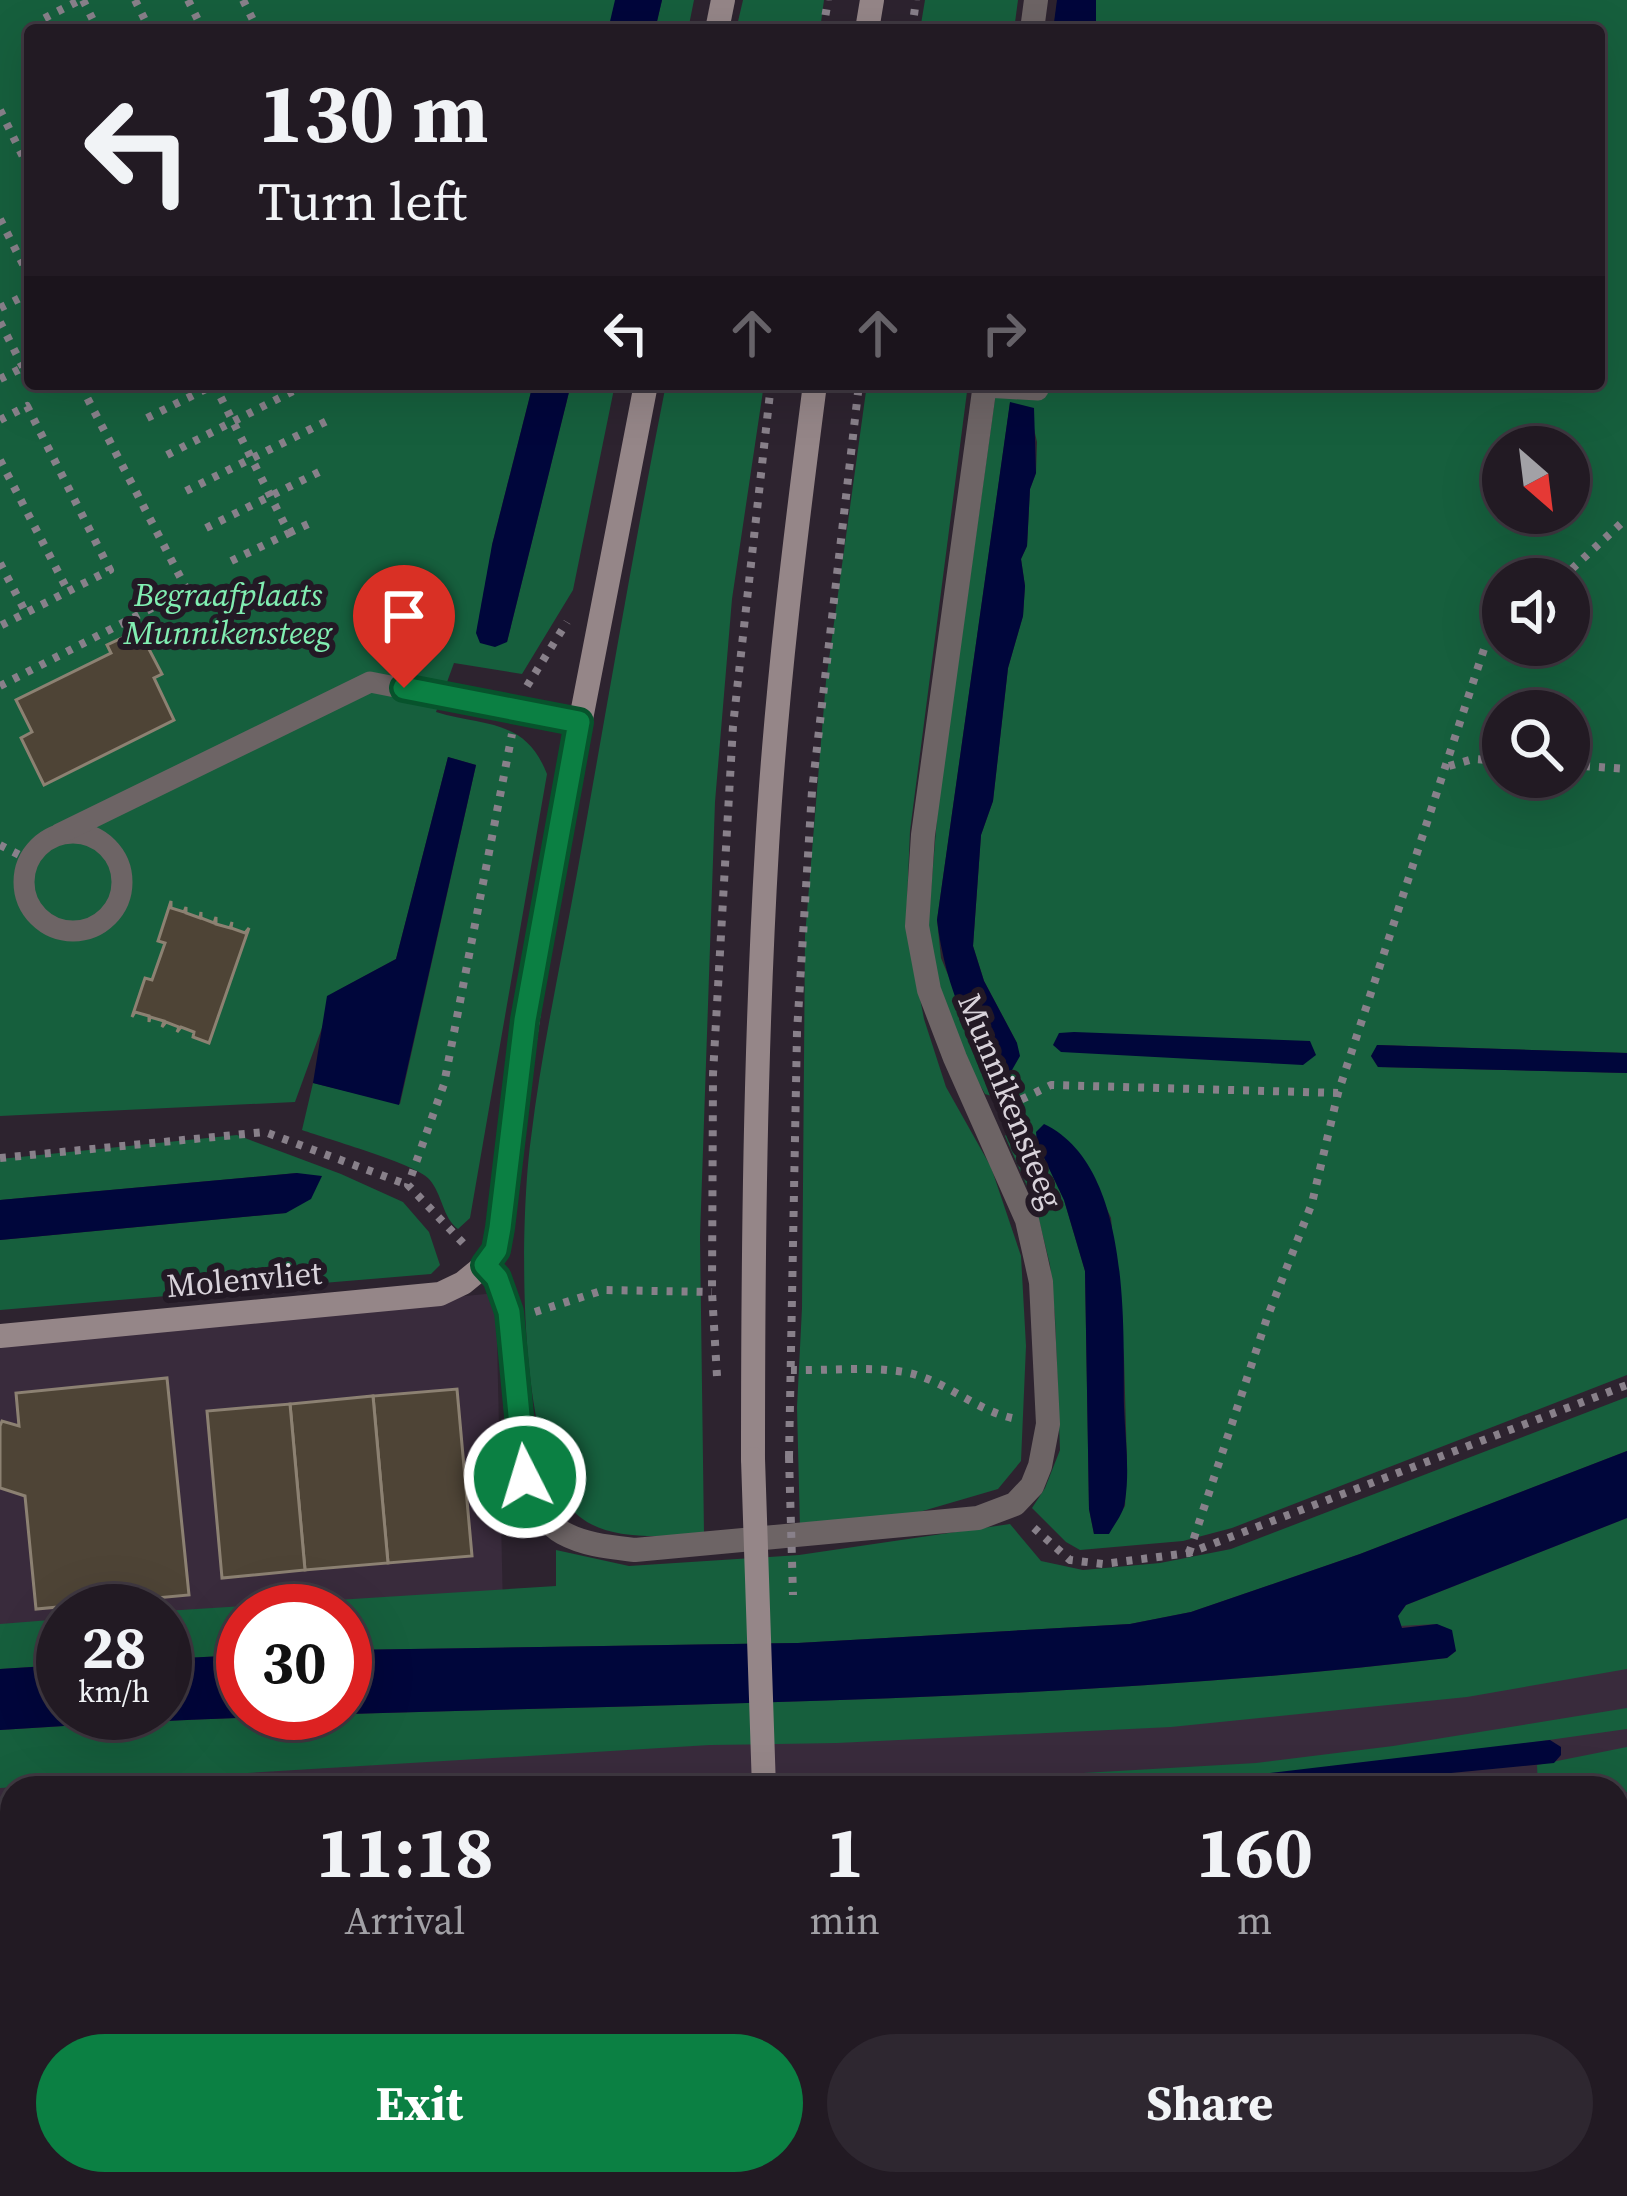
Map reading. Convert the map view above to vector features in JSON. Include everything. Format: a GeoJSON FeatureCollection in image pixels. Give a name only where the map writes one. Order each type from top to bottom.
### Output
{"type":"FeatureCollection","features":[{"type":"Feature","properties":{"kind":"main road"},"geometry":{"type":"LineString","coordinates":[[485,1265],[496,1250],[525,1020],[645,390]]}},
{"type":"Feature","properties":{"kind":"main road"},"geometry":{"type":"LineString","coordinates":[[764,1776],[754,1459],[755,1112],[767,842],[814,390]]}},
{"type":"Feature","properties":{"kind":"main road","name":"Molenvliet"},"geometry":{"type":"LineString","coordinates":[[0,1336],[440,1294],[485,1265]]}},
{"type":"Feature","properties":{"kind":"street","name":"Munnikensteeg"},"geometry":{"type":"LineString","coordinates":[[984,390],[923,835],[917,926],[929,990],[1027,1220],[1041,1282],[1048,1424],[1032,1486],[1015,1504]]}},
{"type":"Feature","properties":{"kind":"street"},"geometry":{"type":"LineString","coordinates":[[485,1265],[497,1278],[509,1312],[525,1477],[535,1505],[565,1535],[596,1546],[635,1550],[962,1520],[1015,1504]]}},
{"type":"Feature","properties":{"kind":"lane"},"geometry":{"type":"LineString","coordinates":[[59,834],[88,834],[115,855],[122,876],[115,909],[84,930],[67,932],[39,918],[23,889],[33,851],[59,834],[370,682],[579,722]]}},
{"type":"Feature","properties":{"kind":"path"},"geometry":{"type":"LineString","coordinates":[[43,24],[41,20],[81,0]]}},
{"type":"Feature","properties":{"kind":"path"},"geometry":{"type":"LineString","coordinates":[[0,110],[24,159]]}},
{"type":"Feature","properties":{"kind":"path"},"geometry":{"type":"LineString","coordinates":[[0,220],[24,266]]}},
{"type":"Feature","properties":{"kind":"path"},"geometry":{"type":"LineString","coordinates":[[0,322],[24,361]]}},
{"type":"Feature","properties":{"kind":"path"},"geometry":{"type":"LineString","coordinates":[[0,686],[188,590],[83,390]]}},
{"type":"Feature","properties":{"kind":"path"},"geometry":{"type":"LineString","coordinates":[[148,418],[203,390]]}},
{"type":"Feature","properties":{"kind":"path"},"geometry":{"type":"LineString","coordinates":[[218,390],[289,533]]}},
{"type":"Feature","properties":{"kind":"path"},"geometry":{"type":"LineString","coordinates":[[167,455],[295,390]]}},
{"type":"Feature","properties":{"kind":"path"},"geometry":{"type":"LineString","coordinates":[[789,1457],[797,1032],[812,791],[859,390]]}},
{"type":"Feature","properties":{"kind":"path"},"geometry":{"type":"LineString","coordinates":[[0,420],[27,406],[110,570],[0,626]]}},
{"type":"Feature","properties":{"kind":"path"},"geometry":{"type":"LineString","coordinates":[[186,491],[333,418]]}},
{"type":"Feature","properties":{"kind":"path"},"geometry":{"type":"LineString","coordinates":[[0,460],[68,591]]}},
{"type":"Feature","properties":{"kind":"path"},"geometry":{"type":"LineString","coordinates":[[206,528],[319,472]]}},
{"type":"Feature","properties":{"kind":"path"},"geometry":{"type":"LineString","coordinates":[[1584,558],[1627,518]]}},
{"type":"Feature","properties":{"kind":"path"},"geometry":{"type":"LineString","coordinates":[[225,564],[308,524]]}},
{"type":"Feature","properties":{"kind":"path"},"geometry":{"type":"LineString","coordinates":[[0,563],[26,613]]}},
{"type":"Feature","properties":{"kind":"path"},"geometry":{"type":"LineString","coordinates":[[408,1185],[444,1084],[517,709],[529,681],[569,619]]}},
{"type":"Feature","properties":{"kind":"path"},"geometry":{"type":"LineString","coordinates":[[1189,1553],[1267,1318],[1312,1203],[1338,1093],[1482,656]]}},
{"type":"Feature","properties":{"kind":"path"},"geometry":{"type":"LineString","coordinates":[[1448,767],[1482,760]]}},
{"type":"Feature","properties":{"kind":"path"},"geometry":{"type":"LineString","coordinates":[[1590,766],[1627,769]]}},
{"type":"Feature","properties":{"kind":"path"},"geometry":{"type":"LineString","coordinates":[[0,845],[29,860]]}},
{"type":"Feature","properties":{"kind":"path"},"geometry":{"type":"LineString","coordinates":[[983,1118],[1051,1085],[1338,1093]]}},
{"type":"Feature","properties":{"kind":"path"},"geometry":{"type":"LineString","coordinates":[[0,1157],[265,1132],[408,1185],[485,1265]]}},
{"type":"Feature","properties":{"kind":"path"},"geometry":{"type":"LineString","coordinates":[[509,1312],[534,1313],[604,1290],[712,1292]]}},
{"type":"Feature","properties":{"kind":"path"},"geometry":{"type":"LineString","coordinates":[[791,1370],[904,1372],[942,1385],[1000,1416],[1048,1424]]}},
{"type":"Feature","properties":{"kind":"path"},"geometry":{"type":"LineString","coordinates":[[1015,1504],[1038,1533],[1070,1560],[1103,1564],[1189,1553],[1627,1385]]}},
{"type":"Feature","properties":{"kind":"shaded area"},"geometry":{"type":"Polygon","coordinates":[[[615,0],[662,0],[656,24],[609,24],[615,0]]]}},
{"type":"Feature","properties":{"kind":"shaded area"},"geometry":{"type":"Polygon","coordinates":[[[1057,0],[1096,0],[1096,24],[1054,24],[1057,0]]]}},
{"type":"Feature","properties":{"kind":"shaded area"},"geometry":{"type":"Polygon","coordinates":[[[531,390],[570,390],[507,642],[495,647],[480,643],[476,633],[492,545],[531,390]]]}},
{"type":"Feature","properties":{"kind":"shaded area"},"geometry":{"type":"Polygon","coordinates":[[[1010,402],[1034,408],[1036,473],[1030,489],[1027,546],[1021,559],[1023,616],[1008,668],[993,801],[981,835],[973,946],[984,981],[1020,1056],[1012,1070],[999,1077],[958,1003],[937,920],[1010,402]]]}},
{"type":"Feature","properties":{"kind":"shaded area"},"geometry":{"type":"Polygon","coordinates":[[[448,757],[476,765],[399,1105],[313,1083],[327,996],[396,959],[448,757]]]}},
{"type":"Feature","properties":{"kind":"shaded area"},"geometry":{"type":"Polygon","coordinates":[[[1059,1033],[1310,1041],[1316,1055],[1303,1065],[1061,1052],[1053,1045],[1059,1033]]]}},
{"type":"Feature","properties":{"kind":"shaded area"},"geometry":{"type":"Polygon","coordinates":[[[1377,1045],[1627,1053],[1627,1073],[1378,1067],[1371,1056],[1377,1045]]]}},
{"type":"Feature","properties":{"kind":"shaded area"},"geometry":{"type":"Polygon","coordinates":[[[1044,1124],[1073,1145],[1093,1175],[1117,1251],[1127,1478],[1123,1510],[1109,1534],[1094,1534],[1089,1509],[1085,1271],[1064,1200],[1037,1143],[1036,1132],[1044,1124]]]}},
{"type":"Feature","properties":{"kind":"shaded area"},"geometry":{"type":"Polygon","coordinates":[[[297,1173],[322,1176],[311,1199],[286,1213],[0,1240],[0,1200],[297,1173]]]}},
{"type":"Feature","properties":{"kind":"shaded area"},"geometry":{"type":"Polygon","coordinates":[[[496,1293],[504,1654],[372,1662],[372,1584],[216,1584],[216,1740],[372,1740],[372,1711],[976,1675],[1627,1499],[1627,1776],[0,1776],[0,1341],[496,1293]]]}},
{"type":"Feature","properties":{"kind":"shaded area"},"geometry":{"type":"Polygon","coordinates":[[[1627,1451],[1627,1518],[1406,1605],[1398,1616],[1402,1628],[1437,1624],[1452,1630],[1456,1651],[1447,1658],[1086,1689],[372,1714],[372,1650],[798,1643],[1130,1624],[1191,1612],[1360,1554],[1627,1451]]]}},
{"type":"Feature","properties":{"kind":"shaded area"},"geometry":{"type":"Polygon","coordinates":[[[216,1656],[216,1719],[192,1720],[192,1658],[216,1656]]]}},
{"type":"Feature","properties":{"kind":"shaded area"},"geometry":{"type":"Polygon","coordinates":[[[36,1667],[36,1728],[0,1730],[0,1669],[36,1667]]]}},
{"type":"Feature","properties":{"kind":"shaded area"},"geometry":{"type":"Polygon","coordinates":[[[1550,1740],[1561,1747],[1554,1763],[1420,1776],[1246,1776],[1550,1740]]]}},
{"type":"Feature","properties":{"kind":"green space","name":"Begraafplaats Munnikensteeg"},"geometry":{"type":"Polygon","coordinates":[[[0,0],[633,0],[627,24],[24,24],[24,390],[531,390],[492,545],[507,642],[570,390],[614,390],[573,590],[522,674],[454,663],[436,712],[515,734],[538,756],[547,774],[470,1218],[458,1229],[434,1185],[421,1173],[302,1130],[313,1083],[400,1104],[476,765],[448,757],[396,959],[335,992],[295,1102],[0,1116],[0,0]]]}},
{"type":"Feature","properties":{"kind":"green space"},"geometry":{"type":"Polygon","coordinates":[[[662,0],[694,0],[689,24],[656,24],[662,0]]]}},
{"type":"Feature","properties":{"kind":"green space"},"geometry":{"type":"Polygon","coordinates":[[[743,0],[824,0],[821,24],[737,24],[743,0]]]}},
{"type":"Feature","properties":{"kind":"green space"},"geometry":{"type":"Polygon","coordinates":[[[925,0],[1018,0],[1015,24],[921,24],[925,0]]]}},
{"type":"Feature","properties":{"kind":"green space"},"geometry":{"type":"Polygon","coordinates":[[[1096,0],[1627,0],[1627,1053],[1378,1045],[1371,1056],[1378,1067],[1627,1073],[1627,1375],[1232,1528],[1183,1541],[1080,1550],[1066,1542],[1032,1508],[1060,1450],[1050,1265],[1035,1204],[1005,1136],[1025,1111],[1021,1097],[1001,1099],[985,1094],[970,1067],[933,971],[928,926],[938,806],[996,390],[1605,390],[1605,24],[1096,24],[1096,0]],[[1010,403],[937,920],[941,958],[981,1054],[1017,1043],[984,981],[973,946],[981,835],[993,801],[1008,668],[1023,616],[1021,559],[1027,546],[1030,489],[1036,473],[1037,442],[1031,416],[1010,403]],[[1037,1143],[1064,1200],[1085,1271],[1089,1509],[1094,1534],[1111,1529],[1125,1506],[1124,1358],[1111,1218],[1092,1176],[1037,1143]]]}},
{"type":"Feature","properties":{"kind":"green space"},"geometry":{"type":"Polygon","coordinates":[[[665,390],[763,390],[732,599],[715,802],[700,1237],[704,1534],[623,1534],[580,1517],[558,1489],[543,1447],[527,1338],[525,1223],[531,1138],[665,390]]]}},
{"type":"Feature","properties":{"kind":"green space"},"geometry":{"type":"Polygon","coordinates":[[[866,390],[967,390],[910,831],[906,925],[924,1019],[946,1087],[991,1167],[1021,1256],[1026,1346],[1021,1461],[998,1489],[909,1515],[800,1528],[797,1407],[805,936],[826,681],[866,390]]]}},
{"type":"Feature","properties":{"kind":"green space"},"geometry":{"type":"Polygon","coordinates":[[[237,1135],[403,1202],[429,1232],[440,1265],[431,1274],[0,1310],[0,1240],[286,1213],[297,1173],[0,1200],[0,1159],[237,1135]]]}},
{"type":"Feature","properties":{"kind":"green space"},"geometry":{"type":"Polygon","coordinates":[[[1627,1397],[1627,1451],[1360,1554],[1191,1612],[1130,1624],[798,1643],[372,1650],[372,1598],[556,1586],[556,1550],[629,1566],[799,1555],[1010,1524],[1041,1561],[1083,1570],[1160,1563],[1231,1549],[1627,1397]]]}},
{"type":"Feature","properties":{"kind":"green space"},"geometry":{"type":"Polygon","coordinates":[[[1627,1518],[1627,1669],[1467,1697],[1171,1727],[710,1745],[198,1776],[0,1776],[0,1730],[36,1728],[36,1740],[192,1740],[192,1720],[216,1719],[216,1740],[372,1740],[372,1714],[1086,1689],[1447,1658],[1456,1651],[1437,1624],[1399,1626],[1398,1616],[1406,1605],[1627,1518]]]}},
{"type":"Feature","properties":{"kind":"green space"},"geometry":{"type":"Polygon","coordinates":[[[216,1608],[216,1656],[192,1658],[192,1609],[216,1608]]]}},
{"type":"Feature","properties":{"kind":"green space"},"geometry":{"type":"Polygon","coordinates":[[[36,1621],[36,1667],[0,1669],[0,1624],[36,1621]]]}},
{"type":"Feature","properties":{"kind":"green space"},"geometry":{"type":"Polygon","coordinates":[[[1627,1708],[1627,1729],[1342,1768],[1271,1776],[1066,1776],[1256,1763],[1627,1708]]]}},
{"type":"Feature","properties":{"kind":"green space"},"geometry":{"type":"Polygon","coordinates":[[[1627,1747],[1627,1776],[1537,1776],[1537,1765],[1627,1747]]]}},
{"type":"Feature","properties":{"kind":"building"},"geometry":{"type":"Polygon","coordinates":[[[139,630],[162,674],[154,678],[174,720],[44,785],[21,738],[32,732],[16,700],[111,653],[107,645],[139,630]]]}},
{"type":"Feature","properties":{"kind":"building"},"geometry":{"type":"Polygon","coordinates":[[[171,901],[171,908],[184,912],[186,907],[186,913],[200,918],[201,912],[201,918],[214,923],[216,917],[216,924],[230,928],[232,922],[231,928],[245,933],[249,928],[209,1043],[181,1027],[177,1032],[179,1027],[166,1022],[162,1027],[164,1021],[150,1017],[149,1022],[149,1016],[135,1012],[132,1017],[145,978],[152,980],[165,943],[158,941],[171,901]]]}},
{"type":"Feature","properties":{"kind":"building"},"geometry":{"type":"Polygon","coordinates":[[[167,1378],[188,1584],[36,1584],[36,1609],[25,1496],[0,1488],[0,1426],[2,1421],[19,1426],[16,1393],[167,1378]]]}},
{"type":"Feature","properties":{"kind":"building"},"geometry":{"type":"Polygon","coordinates":[[[457,1389],[472,1556],[388,1563],[373,1396],[457,1389]]]}},
{"type":"Feature","properties":{"kind":"building"},"geometry":{"type":"Polygon","coordinates":[[[373,1396],[388,1563],[305,1570],[290,1404],[373,1396]]]}},
{"type":"Feature","properties":{"kind":"building"},"geometry":{"type":"Polygon","coordinates":[[[290,1404],[305,1570],[222,1578],[207,1411],[290,1404]]]}},
{"type":"Feature","properties":{"kind":"route"},"geometry":{"type":"LineString","coordinates":[[404,688],[579,722],[525,1020],[500,1228],[496,1250],[485,1265],[506,1295],[525,1477]]}}]}
